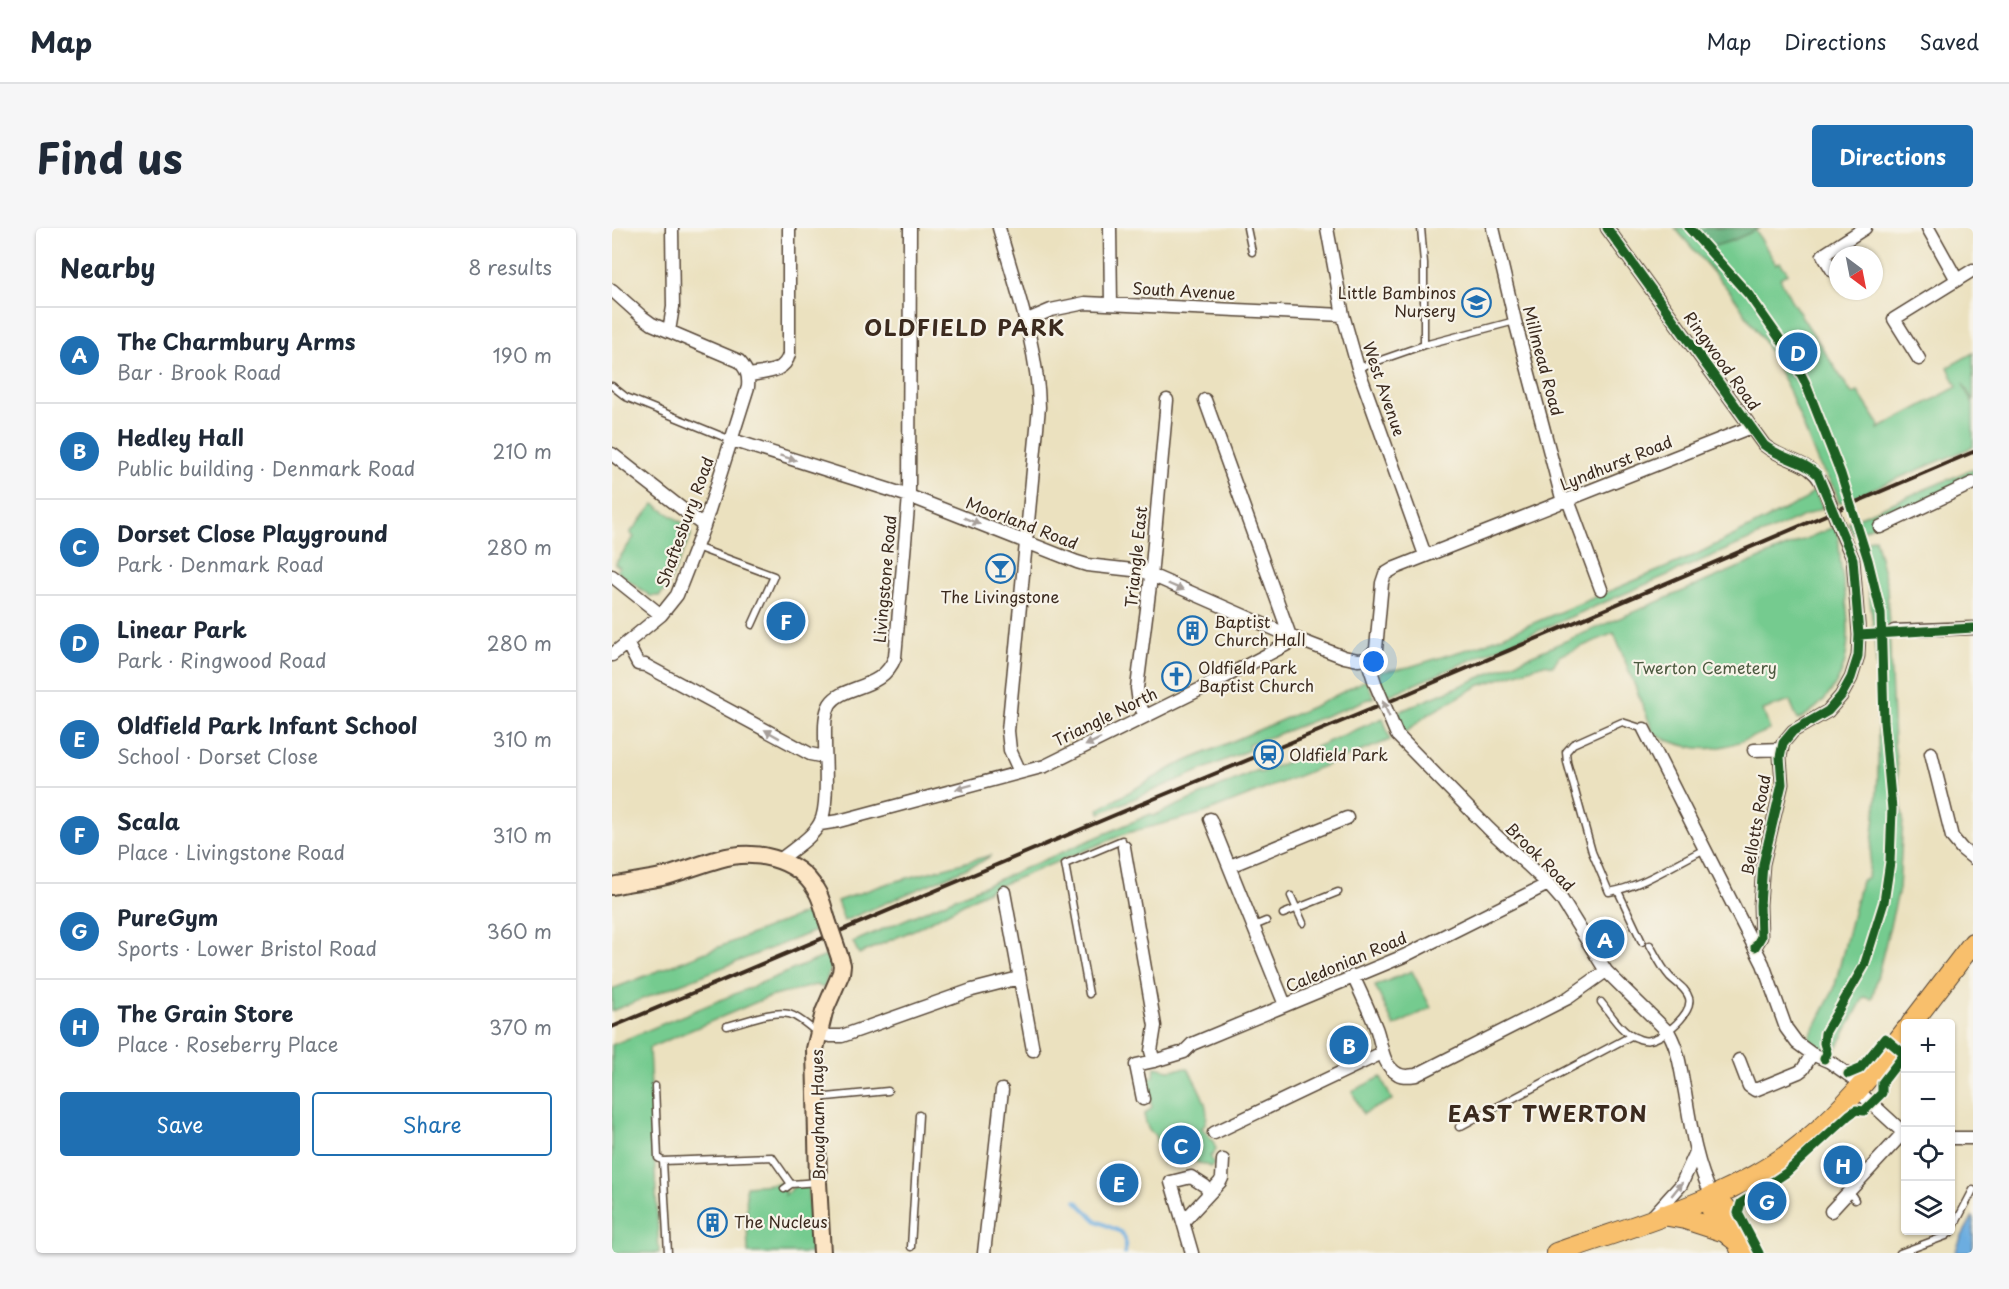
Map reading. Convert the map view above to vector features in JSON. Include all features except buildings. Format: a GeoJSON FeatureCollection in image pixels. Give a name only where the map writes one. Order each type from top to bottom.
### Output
{"type":"FeatureCollection","features":[{"type":"Feature","properties":{"kind":"main road"},"geometry":{"type":"LineString","coordinates":[[612,886],[666,876],[721,858],[744,854],[780,860]]}},
{"type":"Feature","properties":{"kind":"main road","name":"Brougham Hayes"},"geometry":{"type":"LineString","coordinates":[[780,860],[797,869],[817,891],[842,965],[842,973],[824,1012],[815,1049],[822,1253]]}},
{"type":"Feature","properties":{"kind":"main road"},"geometry":{"type":"LineString","coordinates":[[1914,1019],[1973,943]]}},
{"type":"Feature","properties":{"kind":"main road"},"geometry":{"type":"LineString","coordinates":[[1556,1253],[1712,1196],[1779,1160],[1807,1140],[1860,1088],[1901,1035]]}},
{"type":"Feature","properties":{"kind":"main road"},"geometry":{"type":"LineString","coordinates":[[1657,1217],[1685,1219],[1733,1241],[1731,1217],[1722,1202],[1712,1196]]}},
{"type":"Feature","properties":{"kind":"street"},"geometry":{"type":"LineString","coordinates":[[669,331],[673,307],[672,228]]}},
{"type":"Feature","properties":{"kind":"street"},"geometry":{"type":"LineString","coordinates":[[612,290],[641,316],[669,331],[739,361],[749,375],[774,371],[782,368],[788,362],[789,354],[789,228]]}},
{"type":"Feature","properties":{"kind":"street","name":"Livingstone Road"},"geometry":{"type":"LineString","coordinates":[[820,824],[825,800],[826,713],[833,700],[879,678],[892,665],[895,657],[909,496],[910,228]]}},
{"type":"Feature","properties":{"kind":"street"},"geometry":{"type":"LineString","coordinates":[[999,228],[1025,321],[1039,389],[1008,731],[1010,750],[1020,772]]}},
{"type":"Feature","properties":{"kind":"street"},"geometry":{"type":"LineString","coordinates":[[1110,228],[1111,304]]}},
{"type":"Feature","properties":{"kind":"street","name":"West Avenue"},"geometry":{"type":"LineString","coordinates":[[1327,228],[1343,315],[1358,368],[1425,555]]}},
{"type":"Feature","properties":{"kind":"street","name":"Millmead Road"},"geometry":{"type":"LineString","coordinates":[[1493,228],[1515,321],[1565,501],[1601,589]]}},
{"type":"Feature","properties":{"kind":"street","name":"Ringwood Road"},"geometry":{"type":"LineString","coordinates":[[1607,228],[1764,445],[1775,454],[1811,468],[1822,482],[1853,559],[1859,635],[1858,656],[1841,696],[1828,711],[1793,731],[1782,749]]}},
{"type":"Feature","properties":{"kind":"street"},"geometry":{"type":"LineString","coordinates":[[1837,246],[1865,228]]}},
{"type":"Feature","properties":{"kind":"street"},"geometry":{"type":"LineString","coordinates":[[1928,228],[1957,280]]}},
{"type":"Feature","properties":{"kind":"street"},"geometry":{"type":"LineString","coordinates":[[1829,251],[1823,255],[1829,265]]}},
{"type":"Feature","properties":{"kind":"street"},"geometry":{"type":"LineString","coordinates":[[1919,359],[1894,319],[1973,270]]}},
{"type":"Feature","properties":{"kind":"street","name":"South Avenue"},"geometry":{"type":"LineString","coordinates":[[1025,321],[1067,305],[1111,304],[1343,315]]}},
{"type":"Feature","properties":{"kind":"street","name":"Shaftesbury Road"},"geometry":{"type":"LineString","coordinates":[[612,655],[661,615],[677,595],[704,526],[748,387],[749,375]]}},
{"type":"Feature","properties":{"kind":"street","name":"Triangle East"},"geometry":{"type":"LineString","coordinates":[[1145,716],[1137,695],[1151,577],[1167,400]]}},
{"type":"Feature","properties":{"kind":"street"},"geometry":{"type":"LineString","coordinates":[[1205,400],[1294,637],[1344,657],[1367,659],[1376,649],[1382,583],[1385,574],[1425,555]]}},
{"type":"Feature","properties":{"kind":"street","name":"Lyndhurst Road"},"geometry":{"type":"LineString","coordinates":[[1425,555],[1751,427]]}},
{"type":"Feature","properties":{"kind":"street","name":"Moorland Road"},"geometry":{"type":"LineString","coordinates":[[732,440],[909,496],[1087,565],[1142,571],[1151,577],[1294,637]]}},
{"type":"Feature","properties":{"kind":"street"},"geometry":{"type":"LineString","coordinates":[[612,454],[704,526]]}},
{"type":"Feature","properties":{"kind":"street"},"geometry":{"type":"LineString","coordinates":[[1880,527],[1973,483]]}},
{"type":"Feature","properties":{"kind":"street"},"geometry":{"type":"LineString","coordinates":[[612,576],[661,615]]}},
{"type":"Feature","properties":{"kind":"street"},"geometry":{"type":"LineString","coordinates":[[1894,631],[1973,628]]}},
{"type":"Feature","properties":{"kind":"street","name":"Triangle North"},"geometry":{"type":"LineString","coordinates":[[820,824],[839,821],[1045,766],[1294,637]]}},
{"type":"Feature","properties":{"kind":"street"},"geometry":{"type":"LineString","coordinates":[[627,643],[638,664],[645,665],[810,754],[825,757]]}},
{"type":"Feature","properties":{"kind":"street","name":"Brook Road"},"geometry":{"type":"LineString","coordinates":[[1367,659],[1398,735],[1489,829],[1548,884],[1562,900],[1606,971],[1666,1030],[1675,1046],[1696,1152],[1703,1178],[1712,1196]]}},
{"type":"Feature","properties":{"kind":"street","name":"Bellotts Road"},"geometry":{"type":"LineString","coordinates":[[1644,729],[1755,947],[1769,978],[1786,1028],[1797,1043],[1812,1054],[1830,1062],[1860,1088],[1901,1131]]}},
{"type":"Feature","properties":{"kind":"street","name":"Bellotts Road"},"geometry":{"type":"LineString","coordinates":[[1754,750],[1782,749],[1780,757],[1782,784],[1763,864],[1760,905],[1761,937],[1755,947]]}},
{"type":"Feature","properties":{"kind":"street"},"geometry":{"type":"LineString","coordinates":[[1931,753],[1952,837],[1973,858]]}},
{"type":"Feature","properties":{"kind":"street"},"geometry":{"type":"LineString","coordinates":[[1230,866],[1347,818]]}},
{"type":"Feature","properties":{"kind":"street"},"geometry":{"type":"LineString","coordinates":[[1210,819],[1230,866],[1260,923],[1285,1005]]}},
{"type":"Feature","properties":{"kind":"street"},"geometry":{"type":"LineString","coordinates":[[780,860],[809,837],[820,824]]}},
{"type":"Feature","properties":{"kind":"street"},"geometry":{"type":"LineString","coordinates":[[1123,843],[1155,1026],[1151,1044],[1154,1060],[1137,1065],[1143,1099]]}},
{"type":"Feature","properties":{"kind":"street","name":"Caledonian Road"},"geometry":{"type":"LineString","coordinates":[[1154,1060],[1184,1052],[1192,1044],[1404,956],[1548,884]]}},
{"type":"Feature","properties":{"kind":"street"},"geometry":{"type":"LineString","coordinates":[[1004,892],[1033,1050]]}},
{"type":"Feature","properties":{"kind":"street"},"geometry":{"type":"LineString","coordinates":[[1353,976],[1377,1031],[1382,1053],[1400,1076],[1416,1075],[1568,998],[1606,971]]}},
{"type":"Feature","properties":{"kind":"street"},"geometry":{"type":"LineString","coordinates":[[818,1033],[843,1036],[972,990],[1019,978]]}},
{"type":"Feature","properties":{"kind":"street"},"geometry":{"type":"LineString","coordinates":[[1213,1133],[1382,1053]]}},
{"type":"Feature","properties":{"kind":"street"},"geometry":{"type":"LineString","coordinates":[[1739,1060],[1749,1086],[1755,1090],[1799,1072],[1807,1064],[1812,1054]]}},
{"type":"Feature","properties":{"kind":"street"},"geometry":{"type":"LineString","coordinates":[[984,1253],[1002,1090]]}},
{"type":"Feature","properties":{"kind":"street"},"geometry":{"type":"LineString","coordinates":[[1831,1211],[1852,1196],[1901,1138]]}},
{"type":"Feature","properties":{"kind":"street"},"geometry":{"type":"LineString","coordinates":[[1955,1138],[1973,1138]]}},
{"type":"Feature","properties":{"kind":"street"},"geometry":{"type":"LineString","coordinates":[[1657,1217],[1681,1185],[1696,1152]]}},
{"type":"Feature","properties":{"kind":"street"},"geometry":{"type":"LineString","coordinates":[[1183,1222],[1222,1178],[1223,1160]]}},
{"type":"Feature","properties":{"kind":"street"},"geometry":{"type":"LineString","coordinates":[[1192,1253],[1171,1182],[1191,1178],[1205,1186],[1209,1193]]}},
{"type":"Feature","properties":{"kind":"lane"},"geometry":{"type":"LineString","coordinates":[[1247,228],[1252,252]]}},
{"type":"Feature","properties":{"kind":"lane"},"geometry":{"type":"LineString","coordinates":[[1421,228],[1425,345]]}},
{"type":"Feature","properties":{"kind":"lane"},"geometry":{"type":"LineString","coordinates":[[1358,368],[1425,345],[1515,321]]}},
{"type":"Feature","properties":{"kind":"lane"},"geometry":{"type":"LineString","coordinates":[[612,386],[626,397],[732,440]]}},
{"type":"Feature","properties":{"kind":"lane"},"geometry":{"type":"LineString","coordinates":[[696,547],[774,576],[752,625]]}},
{"type":"Feature","properties":{"kind":"lane"},"geometry":{"type":"LineString","coordinates":[[1644,729],[1622,722],[1573,744],[1566,752],[1592,852],[1610,892],[1618,891],[1705,849]]}},
{"type":"Feature","properties":{"kind":"lane"},"geometry":{"type":"LineString","coordinates":[[1089,994],[1065,864],[1123,843]]}},
{"type":"Feature","properties":{"kind":"lane"},"geometry":{"type":"LineString","coordinates":[[1618,891],[1642,942]]}},
{"type":"Feature","properties":{"kind":"lane"},"geometry":{"type":"LineString","coordinates":[[1284,914],[1338,892]]}},
{"type":"Feature","properties":{"kind":"lane"},"geometry":{"type":"LineString","coordinates":[[1291,896],[1303,923]]}},
{"type":"Feature","properties":{"kind":"lane"},"geometry":{"type":"LineString","coordinates":[[1601,1002],[1631,1036],[1639,1039],[1652,1040],[1683,1018],[1688,1009],[1689,999],[1683,988],[1659,962],[1650,945]]}},
{"type":"Feature","properties":{"kind":"lane"},"geometry":{"type":"LineString","coordinates":[[727,1026],[774,1014],[788,1014],[818,1033]]}},
{"type":"Feature","properties":{"kind":"lane"},"geometry":{"type":"LineString","coordinates":[[1459,1127],[1631,1036]]}},
{"type":"Feature","properties":{"kind":"lane"},"geometry":{"type":"LineString","coordinates":[[655,1086],[658,1158],[663,1161],[772,1157],[792,1184]]}},
{"type":"Feature","properties":{"kind":"lane"},"geometry":{"type":"LineString","coordinates":[[816,1098],[888,1091]]}},
{"type":"Feature","properties":{"kind":"lane"},"geometry":{"type":"LineString","coordinates":[[911,1247],[919,1114]]}},
{"type":"Feature","properties":{"kind":"lane"},"geometry":{"type":"LineString","coordinates":[[1973,1138],[1973,1144]]}},
{"type":"Feature","properties":{"kind":"lane"},"geometry":{"type":"LineString","coordinates":[[663,1161],[668,1253]]}},
{"type":"Feature","properties":{"kind":"lane"},"geometry":{"type":"LineString","coordinates":[[784,1189],[792,1184],[818,1182]]}},
{"type":"Feature","properties":{"kind":"lane"},"geometry":{"type":"LineString","coordinates":[[1900,1253],[1951,1232],[1973,1190]]}},
{"type":"Feature","properties":{"kind":"green space"},"geometry":{"type":"Polygon","coordinates":[[[1675,228],[1754,228],[1776,264],[1780,262],[1788,273],[1780,278],[1791,300],[1850,391],[1853,394],[1858,392],[1879,424],[1878,429],[1957,387],[1948,367],[1973,353],[1973,401],[1963,384],[1973,405],[1973,447],[1839,503],[1835,489],[1818,463],[1789,390],[1763,340],[1732,294],[1675,228]]]}},
{"type":"Feature","properties":{"kind":"green space"},"geometry":{"type":"Polygon","coordinates":[[[1693,228],[1760,228],[1715,246],[1706,242],[1693,228]]]}},
{"type":"Feature","properties":{"kind":"green space"},"geometry":{"type":"Polygon","coordinates":[[[1973,469],[1973,479],[1854,535],[1848,522],[1973,469]]]}},
{"type":"Feature","properties":{"kind":"green space"},"geometry":{"type":"Polygon","coordinates":[[[1814,490],[1823,508],[1385,697],[1378,680],[1380,672],[1409,667],[1481,645],[1691,557],[1806,499],[1814,490]]]}},
{"type":"Feature","properties":{"kind":"green space"},"geometry":{"type":"Polygon","coordinates":[[[654,504],[687,526],[691,535],[667,588],[659,596],[650,596],[617,571],[620,567],[615,564],[634,537],[630,533],[654,504]]]}},
{"type":"Feature","properties":{"kind":"green space","name":"Twerton Cemetery"},"geometry":{"type":"Polygon","coordinates":[[[1836,526],[1847,612],[1847,653],[1832,690],[1818,706],[1798,720],[1790,701],[1763,710],[1770,730],[1725,746],[1699,748],[1686,746],[1654,734],[1614,633],[1559,656],[1553,666],[1544,664],[1478,686],[1427,715],[1404,734],[1394,714],[1836,526]]]}},
{"type":"Feature","properties":{"kind":"green space"},"geometry":{"type":"Polygon","coordinates":[[[1875,538],[1887,585],[1894,743],[1903,818],[1899,889],[1872,999],[1864,997],[1833,1055],[1808,1040],[1834,989],[1861,881],[1868,877],[1878,781],[1877,683],[1870,599],[1858,544],[1875,538]]]}},
{"type":"Feature","properties":{"kind":"green space"},"geometry":{"type":"Polygon","coordinates":[[[1366,680],[1374,697],[1248,744],[1249,750],[1100,813],[1099,809],[1175,766],[1319,704],[1366,680]]]}},
{"type":"Feature","properties":{"kind":"green space"},"geometry":{"type":"Polygon","coordinates":[[[1383,718],[1390,740],[1204,813],[1127,833],[991,889],[918,928],[859,954],[853,942],[1258,770],[1260,773],[1289,761],[1308,758],[1309,755],[1304,752],[1383,718]]]}},
{"type":"Feature","properties":{"kind":"green space"},"geometry":{"type":"Polygon","coordinates":[[[992,855],[981,862],[844,921],[837,901],[886,884],[992,855]]]}},
{"type":"Feature","properties":{"kind":"green space"},"geometry":{"type":"Polygon","coordinates":[[[813,910],[820,929],[612,1011],[612,989],[813,910]]]}},
{"type":"Feature","properties":{"kind":"green space"},"geometry":{"type":"Polygon","coordinates":[[[826,956],[831,966],[824,988],[816,985],[766,998],[649,1048],[659,1253],[612,1253],[612,1045],[826,956]]]}},
{"type":"Feature","properties":{"kind":"green space"},"geometry":{"type":"Polygon","coordinates":[[[1412,971],[1431,1008],[1394,1026],[1375,986],[1412,971]]]}},
{"type":"Feature","properties":{"kind":"green space"},"geometry":{"type":"Polygon","coordinates":[[[1155,1067],[1169,1070],[1188,1068],[1206,1106],[1206,1122],[1202,1128],[1213,1141],[1216,1149],[1210,1156],[1214,1164],[1210,1167],[1193,1162],[1163,1163],[1155,1135],[1146,1124],[1144,1115],[1152,1107],[1145,1079],[1154,1077],[1155,1067]]]}},
{"type":"Feature","properties":{"kind":"green space"},"geometry":{"type":"Polygon","coordinates":[[[1381,1077],[1392,1100],[1363,1114],[1352,1091],[1381,1077]]]}},
{"type":"Feature","properties":{"kind":"green space"},"geometry":{"type":"Polygon","coordinates":[[[784,1183],[785,1195],[795,1186],[808,1186],[811,1253],[748,1253],[746,1186],[784,1183]]]}},
{"type":"Feature","properties":{"kind":"water"},"geometry":{"type":"Polygon","coordinates":[[[1973,1216],[1973,1253],[1955,1253],[1961,1238],[1973,1216]]]}},
{"type":"Feature","properties":{"kind":"waterway"},"geometry":{"type":"LineString","coordinates":[[1076,1201],[1097,1221],[1121,1232],[1125,1238],[1125,1253]]}},
{"type":"Feature","properties":{"kind":"railway"},"geometry":{"type":"LineString","coordinates":[[612,1027],[1374,708],[1973,452]]}},
{"type":"Feature","properties":{"kind":"cycle path"},"geometry":{"type":"LineString","coordinates":[[1607,228],[1764,445],[1806,466],[1818,475],[1853,559],[1859,635],[1858,656],[1851,678],[1841,696],[1828,711],[1793,731],[1783,743],[1780,757],[1782,784],[1763,864],[1760,905],[1761,937],[1755,947]]}},
{"type":"Feature","properties":{"kind":"cycle path"},"geometry":{"type":"LineString","coordinates":[[1689,228],[1749,295],[1791,355],[1805,382],[1841,474],[1868,560],[1881,613],[1884,722],[1892,809],[1890,862],[1884,902],[1864,966],[1825,1033],[1824,1043],[1827,1053],[1824,1059]]}},
{"type":"Feature","properties":{"kind":"cycle path"},"geometry":{"type":"LineString","coordinates":[[1859,635],[1973,628]]}},
{"type":"Feature","properties":{"kind":"cycle path"},"geometry":{"type":"LineString","coordinates":[[1848,1074],[1860,1069],[1885,1038],[1901,1051]]}},
{"type":"Feature","properties":{"kind":"cycle path"},"geometry":{"type":"LineString","coordinates":[[1759,1253],[1738,1213],[1741,1203],[1786,1173],[1849,1115],[1856,1110],[1864,1111],[1882,1093],[1882,1083],[1901,1058]]}},
{"type":"Feature","properties":{"kind":"place","name":"Little Bambinos Nursery"},"geometry":{"type":"Point","coordinates":[1477,302]}},
{"type":"Feature","properties":{"kind":"place","name":"Linear Park"},"geometry":{"type":"Point","coordinates":[1798,352]}},
{"type":"Feature","properties":{"kind":"place","name":"The Livingstone"},"geometry":{"type":"Point","coordinates":[1000,569]}},
{"type":"Feature","properties":{"kind":"place","name":"Scala"},"geometry":{"type":"Point","coordinates":[786,621]}},
{"type":"Feature","properties":{"kind":"place","name":"Baptist Church Hall"},"geometry":{"type":"Point","coordinates":[1193,631]}},
{"type":"Feature","properties":{"kind":"place","name":"Oldfield Park Baptist Church"},"geometry":{"type":"Point","coordinates":[1177,677]}},
{"type":"Feature","properties":{"kind":"place","name":"Oldfield Park"},"geometry":{"type":"Point","coordinates":[1268,755]}},
{"type":"Feature","properties":{"kind":"place","name":"The Charmbury Arms"},"geometry":{"type":"Point","coordinates":[1605,939]}},
{"type":"Feature","properties":{"kind":"place","name":"Hedley Hall"},"geometry":{"type":"Point","coordinates":[1349,1045]}},
{"type":"Feature","properties":{"kind":"place","name":"Dorset Close Playground"},"geometry":{"type":"Point","coordinates":[1181,1145]}},
{"type":"Feature","properties":{"kind":"place","name":"The Grain Store"},"geometry":{"type":"Point","coordinates":[1843,1165]}},
{"type":"Feature","properties":{"kind":"place","name":"Oldfield Park Infant School"},"geometry":{"type":"Point","coordinates":[1119,1183]}},
{"type":"Feature","properties":{"kind":"place","name":"PureGym"},"geometry":{"type":"Point","coordinates":[1767,1201]}},
{"type":"Feature","properties":{"kind":"place","name":"The Nucleus"},"geometry":{"type":"Point","coordinates":[713,1222]}},
{"type":"Feature","properties":{"kind":"district","name":"OLDFIELD PARK"},"geometry":{"type":"Point","coordinates":[965,328]}},
{"type":"Feature","properties":{"kind":"district","name":"EAST TWERTON"},"geometry":{"type":"Point","coordinates":[1548,1114]}}]}
